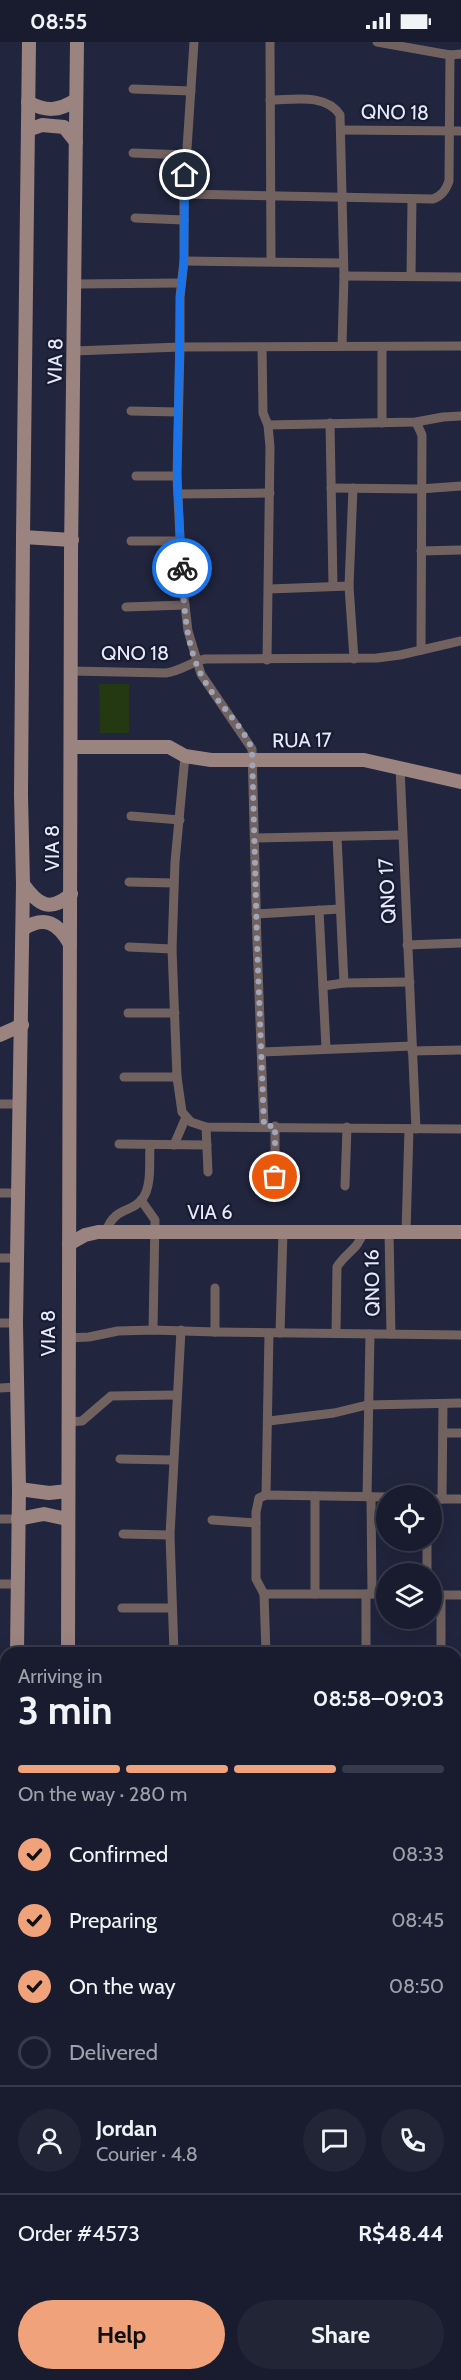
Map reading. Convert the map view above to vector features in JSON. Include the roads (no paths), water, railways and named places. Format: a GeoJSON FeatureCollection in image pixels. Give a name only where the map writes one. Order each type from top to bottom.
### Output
{"type":"FeatureCollection","features":[{"type":"Feature","properties":{"kind":"main road"},"geometry":{"type":"LineString","coordinates":[[16,1647],[19,1489],[16,1323],[22,1048],[21,795],[29,42]]}},
{"type":"Feature","properties":{"kind":"main road","name":"VIA 8"},"geometry":{"type":"LineString","coordinates":[[68,1647],[71,671],[77,42]]}},
{"type":"Feature","properties":{"kind":"main road"},"geometry":{"type":"LineString","coordinates":[[28,102],[52,109],[64,107],[76,100]]}},
{"type":"Feature","properties":{"kind":"main road"},"geometry":{"type":"LineString","coordinates":[[28,129],[42,125],[63,128],[76,142]]}},
{"type":"Feature","properties":{"kind":"main road"},"geometry":{"type":"LineString","coordinates":[[23,537],[72,540]]}},
{"type":"Feature","properties":{"kind":"main road","name":"RUA 17"},"geometry":{"type":"LineString","coordinates":[[71,747],[169,747],[196,759],[347,759],[400,767],[461,783]]}},
{"type":"Feature","properties":{"kind":"main road"},"geometry":{"type":"LineString","coordinates":[[23,884],[35,900],[48,905],[57,904],[71,894]]}},
{"type":"Feature","properties":{"kind":"main road"},"geometry":{"type":"LineString","coordinates":[[23,929],[32,923],[49,922],[59,928],[70,944]]}},
{"type":"Feature","properties":{"kind":"main road"},"geometry":{"type":"LineString","coordinates":[[0,1037],[22,1025]]}},
{"type":"Feature","properties":{"kind":"main road"},"geometry":{"type":"LineString","coordinates":[[0,1037],[22,1048]]}},
{"type":"Feature","properties":{"kind":"main road"},"geometry":{"type":"LineString","coordinates":[[69,1218],[77,1224],[102,1232]]}},
{"type":"Feature","properties":{"kind":"main road","name":"VIA 6"},"geometry":{"type":"LineString","coordinates":[[69,1244],[85,1234],[102,1232],[461,1232]]}},
{"type":"Feature","properties":{"kind":"main road"},"geometry":{"type":"LineString","coordinates":[[19,1489],[49,1493],[68,1491]]}},
{"type":"Feature","properties":{"kind":"main road"},"geometry":{"type":"LineString","coordinates":[[18,1519],[35,1514],[67,1519]]}},
{"type":"Feature","properties":{"kind":"street","name":"QNO 18"},"geometry":{"type":"LineString","coordinates":[[194,42],[184,194],[184,261],[180,283],[177,476],[185,606],[195,661],[206,684],[250,743],[254,760]]}},
{"type":"Feature","properties":{"kind":"street"},"geometry":{"type":"LineString","coordinates":[[270,42],[271,261]]}},
{"type":"Feature","properties":{"kind":"street"},"geometry":{"type":"LineString","coordinates":[[377,42],[450,55],[461,54]]}},
{"type":"Feature","properties":{"kind":"street","name":"QNO 18"},"geometry":{"type":"LineString","coordinates":[[184,194],[433,199],[446,191],[449,181],[450,55]]}},
{"type":"Feature","properties":{"kind":"street"},"geometry":{"type":"LineString","coordinates":[[133,89],[191,91]]}},
{"type":"Feature","properties":{"kind":"street","name":"QNO 18"},"geometry":{"type":"LineString","coordinates":[[270,100],[314,99],[328,103],[340,115],[344,263],[342,346]]}},
{"type":"Feature","properties":{"kind":"street","name":"QNO 18"},"geometry":{"type":"LineString","coordinates":[[341,130],[461,131]]}},
{"type":"Feature","properties":{"kind":"street"},"geometry":{"type":"LineString","coordinates":[[133,153],[187,155]]}},
{"type":"Feature","properties":{"kind":"street"},"geometry":{"type":"LineString","coordinates":[[411,276],[412,198]]}},
{"type":"Feature","properties":{"kind":"street"},"geometry":{"type":"LineString","coordinates":[[135,218],[184,220]]}},
{"type":"Feature","properties":{"kind":"street"},"geometry":{"type":"LineString","coordinates":[[184,261],[344,263]]}},
{"type":"Feature","properties":{"kind":"street"},"geometry":{"type":"LineString","coordinates":[[344,276],[461,277]]}},
{"type":"Feature","properties":{"kind":"street"},"geometry":{"type":"LineString","coordinates":[[76,284],[180,283]]}},
{"type":"Feature","properties":{"kind":"street"},"geometry":{"type":"LineString","coordinates":[[74,351],[180,347],[461,346]]}},
{"type":"Feature","properties":{"kind":"street"},"geometry":{"type":"LineString","coordinates":[[382,347],[382,423]]}},
{"type":"Feature","properties":{"kind":"street"},"geometry":{"type":"LineString","coordinates":[[262,348],[263,413],[268,425],[270,493],[267,660]]}},
{"type":"Feature","properties":{"kind":"street"},"geometry":{"type":"LineString","coordinates":[[131,411],[178,412]]}},
{"type":"Feature","properties":{"kind":"street"},"geometry":{"type":"LineString","coordinates":[[268,425],[416,422],[461,416]]}},
{"type":"Feature","properties":{"kind":"street"},"geometry":{"type":"LineString","coordinates":[[416,422],[422,435],[421,650]]}},
{"type":"Feature","properties":{"kind":"street"},"geometry":{"type":"LineString","coordinates":[[330,423],[333,586]]}},
{"type":"Feature","properties":{"kind":"street"},"geometry":{"type":"LineString","coordinates":[[136,476],[177,476]]}},
{"type":"Feature","properties":{"kind":"street"},"geometry":{"type":"LineString","coordinates":[[331,488],[420,489],[461,486]]}},
{"type":"Feature","properties":{"kind":"street"},"geometry":{"type":"LineString","coordinates":[[353,488],[349,586],[354,659]]}},
{"type":"Feature","properties":{"kind":"street"},"geometry":{"type":"LineString","coordinates":[[178,494],[270,493]]}},
{"type":"Feature","properties":{"kind":"street"},"geometry":{"type":"LineString","coordinates":[[131,541],[180,541]]}},
{"type":"Feature","properties":{"kind":"street"},"geometry":{"type":"LineString","coordinates":[[421,551],[461,550]]}},
{"type":"Feature","properties":{"kind":"street"},"geometry":{"type":"LineString","coordinates":[[269,589],[349,586]]}},
{"type":"Feature","properties":{"kind":"street"},"geometry":{"type":"LineString","coordinates":[[126,606],[185,606]]}},
{"type":"Feature","properties":{"kind":"street","name":"QNO 18"},"geometry":{"type":"LineString","coordinates":[[71,671],[166,673],[178,671],[205,658],[267,660],[388,657],[461,641]]}},
{"type":"Feature","properties":{"kind":"street"},"geometry":{"type":"LineString","coordinates":[[185,756],[174,883],[172,948],[177,1077],[182,1112],[191,1122],[206,1127],[461,1129]]}},
{"type":"Feature","properties":{"kind":"street"},"geometry":{"type":"LineString","coordinates":[[254,760],[256,914],[264,1126]]}},
{"type":"Feature","properties":{"kind":"street","name":"QNO 17"},"geometry":{"type":"LineString","coordinates":[[400,767],[412,1048],[412,1129],[406,1232]]}},
{"type":"Feature","properties":{"kind":"street"},"geometry":{"type":"LineString","coordinates":[[131,816],[180,820]]}},
{"type":"Feature","properties":{"kind":"street","name":"QNO 17"},"geometry":{"type":"LineString","coordinates":[[255,838],[402,835]]}},
{"type":"Feature","properties":{"kind":"street"},"geometry":{"type":"LineString","coordinates":[[337,837],[344,983]]}},
{"type":"Feature","properties":{"kind":"street"},"geometry":{"type":"LineString","coordinates":[[129,882],[174,883]]}},
{"type":"Feature","properties":{"kind":"street"},"geometry":{"type":"LineString","coordinates":[[256,914],[340,909]]}},
{"type":"Feature","properties":{"kind":"street"},"geometry":{"type":"LineString","coordinates":[[319,910],[326,1048]]}},
{"type":"Feature","properties":{"kind":"street","name":"QNO 17"},"geometry":{"type":"LineString","coordinates":[[407,945],[461,943]]}},
{"type":"Feature","properties":{"kind":"street"},"geometry":{"type":"LineString","coordinates":[[129,947],[172,948]]}},
{"type":"Feature","properties":{"kind":"street"},"geometry":{"type":"LineString","coordinates":[[322,986],[344,983],[410,982]]}},
{"type":"Feature","properties":{"kind":"street"},"geometry":{"type":"LineString","coordinates":[[128,1013],[175,1013]]}},
{"type":"Feature","properties":{"kind":"street"},"geometry":{"type":"LineString","coordinates":[[262,1052],[326,1048],[461,1050]]}},
{"type":"Feature","properties":{"kind":"street"},"geometry":{"type":"LineString","coordinates":[[124,1077],[177,1077]]}},
{"type":"Feature","properties":{"kind":"street"},"geometry":{"type":"LineString","coordinates":[[0,1104],[21,1104]]}},
{"type":"Feature","properties":{"kind":"street"},"geometry":{"type":"LineString","coordinates":[[174,1145],[186,1117]]}},
{"type":"Feature","properties":{"kind":"street"},"geometry":{"type":"LineString","coordinates":[[275,1126],[275,1177]]}},
{"type":"Feature","properties":{"kind":"street"},"geometry":{"type":"LineString","coordinates":[[206,1127],[208,1172]]}},
{"type":"Feature","properties":{"kind":"street"},"geometry":{"type":"LineString","coordinates":[[345,1186],[347,1127]]}},
{"type":"Feature","properties":{"kind":"street"},"geometry":{"type":"LineString","coordinates":[[119,1144],[207,1145]]}},
{"type":"Feature","properties":{"kind":"street"},"geometry":{"type":"LineString","coordinates":[[102,1232],[113,1216],[141,1200],[148,1188],[150,1146]]}},
{"type":"Feature","properties":{"kind":"street"},"geometry":{"type":"LineString","coordinates":[[0,1193],[20,1193]]}},
{"type":"Feature","properties":{"kind":"street"},"geometry":{"type":"LineString","coordinates":[[141,1200],[155,1220],[153,1330]]}},
{"type":"Feature","properties":{"kind":"street"},"geometry":{"type":"LineString","coordinates":[[280,1333],[283,1232]]}},
{"type":"Feature","properties":{"kind":"street","name":"QNO 16"},"geometry":{"type":"LineString","coordinates":[[336,1333],[337,1267],[342,1259],[358,1246],[363,1232]]}},
{"type":"Feature","properties":{"kind":"street","name":"QNO 16"},"geometry":{"type":"LineString","coordinates":[[389,1232],[391,1334]]}},
{"type":"Feature","properties":{"kind":"street"},"geometry":{"type":"LineString","coordinates":[[0,1258],[17,1258]]}},
{"type":"Feature","properties":{"kind":"street"},"geometry":{"type":"LineString","coordinates":[[215,1288],[215,1332]]}},
{"type":"Feature","properties":{"kind":"street"},"geometry":{"type":"LineString","coordinates":[[0,1323],[16,1323]]}},
{"type":"Feature","properties":{"kind":"street","name":"QNO 16"},"geometry":{"type":"LineString","coordinates":[[68,1338],[89,1337],[118,1331],[153,1330],[461,1335]]}},
{"type":"Feature","properties":{"kind":"street"},"geometry":{"type":"LineString","coordinates":[[174,1647],[170,1535],[172,1460],[181,1330]]}},
{"type":"Feature","properties":{"kind":"street"},"geometry":{"type":"LineString","coordinates":[[266,1495],[269,1333]]}},
{"type":"Feature","properties":{"kind":"street","name":"QNO 16"},"geometry":{"type":"LineString","coordinates":[[366,1647],[369,1594],[367,1405],[369,1334]]}},
{"type":"Feature","properties":{"kind":"street"},"geometry":{"type":"LineString","coordinates":[[0,1388],[18,1387]]}},
{"type":"Feature","properties":{"kind":"street"},"geometry":{"type":"LineString","coordinates":[[68,1422],[82,1421],[111,1396],[176,1395]]}},
{"type":"Feature","properties":{"kind":"street"},"geometry":{"type":"LineString","coordinates":[[269,1421],[334,1413],[367,1405],[461,1403]]}},
{"type":"Feature","properties":{"kind":"street"},"geometry":{"type":"LineString","coordinates":[[443,1404],[442,1499],[461,1499]]}},
{"type":"Feature","properties":{"kind":"street"},"geometry":{"type":"LineString","coordinates":[[443,1433],[461,1433]]}},
{"type":"Feature","properties":{"kind":"street"},"geometry":{"type":"LineString","coordinates":[[120,1459],[172,1460]]}},
{"type":"Feature","properties":{"kind":"street"},"geometry":{"type":"LineString","coordinates":[[266,1647],[264,1594],[256,1579],[256,1523],[258,1502],[261,1497],[266,1495],[376,1497]]}},
{"type":"Feature","properties":{"kind":"street"},"geometry":{"type":"LineString","coordinates":[[315,1496],[315,1594]]}},
{"type":"Feature","properties":{"kind":"street"},"geometry":{"type":"LineString","coordinates":[[0,1519],[18,1519]]}},
{"type":"Feature","properties":{"kind":"street"},"geometry":{"type":"LineString","coordinates":[[212,1520],[256,1523]]}},
{"type":"Feature","properties":{"kind":"street"},"geometry":{"type":"LineString","coordinates":[[123,1534],[170,1535]]}},
{"type":"Feature","properties":{"kind":"street"},"geometry":{"type":"LineString","coordinates":[[0,1584],[18,1584]]}},
{"type":"Feature","properties":{"kind":"street"},"geometry":{"type":"LineString","coordinates":[[264,1594],[376,1594]]}},
{"type":"Feature","properties":{"kind":"street"},"geometry":{"type":"LineString","coordinates":[[442,1595],[461,1596]]}},
{"type":"Feature","properties":{"kind":"street"},"geometry":{"type":"LineString","coordinates":[[122,1608],[171,1608]]}},
{"type":"Feature","properties":{"kind":"street"},"geometry":{"type":"LineString","coordinates":[[439,1629],[441,1647]]}}]}
